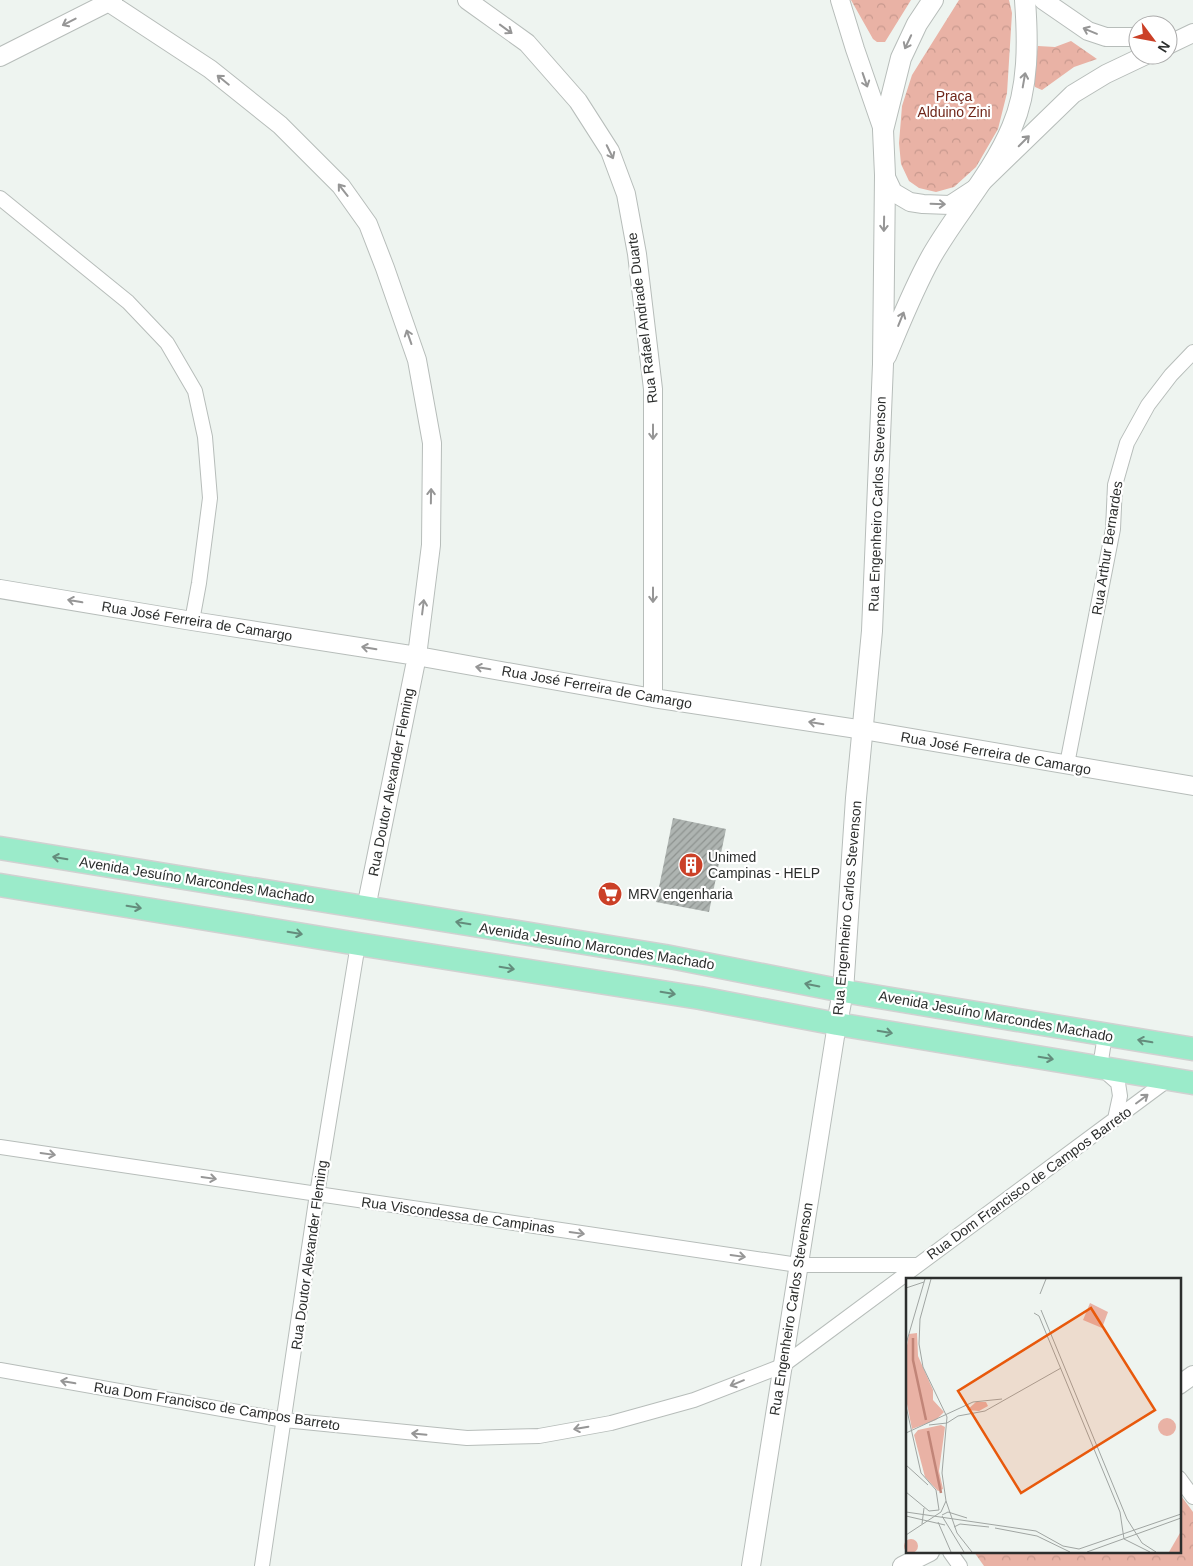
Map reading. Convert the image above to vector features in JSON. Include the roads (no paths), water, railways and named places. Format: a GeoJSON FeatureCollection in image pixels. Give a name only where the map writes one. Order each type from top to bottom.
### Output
{"type":"FeatureCollection","features":[{"type":"Feature","properties":{"kind":"main road","name":"Rua Engenheiro Carlos Stevenson"},"geometry":{"type":"LineString","coordinates":[[837,1024],[843,991],[856,798],[872,631],[883,364],[885,175],[883,130],[901,58],[917,24],[933,0]]}},
{"type":"Feature","properties":{"kind":"main road","name":"Rua Engenheiro Carlos Stevenson"},"geometry":{"type":"LineString","coordinates":[[883,364],[909,300],[931,258],[1013,126],[1025,78],[1028,38],[1025,0]]}},
{"type":"Feature","properties":{"kind":"main road","name":"Avenida Jesuíno Marcondes Machado"},"geometry":{"type":"LineString","coordinates":[[0,848],[579,942],[706,964],[843,991],[1193,1050]]}},
{"type":"Feature","properties":{"kind":"main road"},"geometry":{"type":"LineString","coordinates":[[103,902],[106,866]]}},
{"type":"Feature","properties":{"kind":"main road"},"geometry":{"type":"LineString","coordinates":[[202,918],[207,882]]}},
{"type":"Feature","properties":{"kind":"main road"},"geometry":{"type":"LineString","coordinates":[[0,885],[700,998],[837,1024],[1193,1083]]}},
{"type":"Feature","properties":{"kind":"main road"},"geometry":{"type":"LineString","coordinates":[[573,978],[579,942]]}},
{"type":"Feature","properties":{"kind":"main road"},"geometry":{"type":"LineString","coordinates":[[700,998],[706,964]]}},
{"type":"Feature","properties":{"kind":"main road"},"geometry":{"type":"LineString","coordinates":[[987,1049],[992,1016]]}},
{"type":"Feature","properties":{"kind":"street","name":"Rua Rafael Andrade Duarte"},"geometry":{"type":"LineString","coordinates":[[467,0],[526,43],[578,101],[610,151],[626,194],[637,254],[653,389],[653,698]]}},
{"type":"Feature","properties":{"kind":"street"},"geometry":{"type":"LineString","coordinates":[[840,0],[883,130]]}},
{"type":"Feature","properties":{"kind":"street"},"geometry":{"type":"LineString","coordinates":[[1043,0],[1088,31],[1106,37],[1128,37]]}},
{"type":"Feature","properties":{"kind":"street"},"geometry":{"type":"LineString","coordinates":[[0,57],[109,1]]}},
{"type":"Feature","properties":{"kind":"street","name":"Rua Doutor Alexander Fleming"},"geometry":{"type":"LineString","coordinates":[[109,1],[210,69],[280,125],[341,186],[368,224],[386,268],[417,360],[432,443],[430,545],[417,656],[366,908]]}},
{"type":"Feature","properties":{"kind":"street"},"geometry":{"type":"LineString","coordinates":[[1178,35],[1191,34]]}},
{"type":"Feature","properties":{"kind":"street"},"geometry":{"type":"LineString","coordinates":[[1178,40],[1191,34]]}},
{"type":"Feature","properties":{"kind":"street"},"geometry":{"type":"LineString","coordinates":[[885,175],[892,192],[910,202],[950,205],[976,188],[1073,94],[1106,74],[1128,64]]}},
{"type":"Feature","properties":{"kind":"street"},"geometry":{"type":"LineString","coordinates":[[0,198],[128,302],[167,343],[195,391],[205,437],[210,498],[192,621]]}},
{"type":"Feature","properties":{"kind":"street","name":"Rua Arthur Bernardes"},"geometry":{"type":"LineString","coordinates":[[1067,764],[1112,529],[1116,485],[1128,443],[1148,405],[1171,375],[1193,352]]}},
{"type":"Feature","properties":{"kind":"street","name":"Rua José Ferreira de Camargo"},"geometry":{"type":"LineString","coordinates":[[0,589],[417,656],[653,698],[864,730],[1193,786]]}},
{"type":"Feature","properties":{"kind":"street","name":"Rua Doutor Alexander Fleming"},"geometry":{"type":"LineString","coordinates":[[262,1566],[317,1194],[358,944]]}},
{"type":"Feature","properties":{"kind":"street","name":"Rua Engenheiro Carlos Stevenson"},"geometry":{"type":"LineString","coordinates":[[751,1566],[837,1024]]}},
{"type":"Feature","properties":{"kind":"street"},"geometry":{"type":"LineString","coordinates":[[1105,1035],[1100,1067],[1118,1083],[1120,1096],[1115,1119]]}},
{"type":"Feature","properties":{"kind":"street","name":"Rua Dom Francisco de Campos Barreto"},"geometry":{"type":"LineString","coordinates":[[0,1370],[284,1420],[467,1438],[540,1436],[611,1422],[694,1400],[782,1366],[1169,1079]]}},
{"type":"Feature","properties":{"kind":"street","name":"Rua Viscondessa de Campinas"},"geometry":{"type":"LineString","coordinates":[[0,1147],[798,1265],[918,1265]]}},
{"type":"Feature","properties":{"kind":"street"},"geometry":{"type":"LineString","coordinates":[[1180,1384],[1193,1375]]}},
{"type":"Feature","properties":{"kind":"street"},"geometry":{"type":"LineString","coordinates":[[1180,1479],[1193,1497]]}},
{"type":"Feature","properties":{"kind":"street"},"geometry":{"type":"LineString","coordinates":[[902,1566],[926,1554]]}},
{"type":"Feature","properties":{"kind":"street"},"geometry":{"type":"LineString","coordinates":[[951,1554],[960,1566]]}},
{"type":"Feature","properties":{"kind":"place","name":"Unimed Campinas - HELP"},"geometry":{"type":"Point","coordinates":[691,865]}},
{"type":"Feature","properties":{"kind":"place","name":"MRV engenharia"},"geometry":{"type":"Point","coordinates":[610,894]}},
{"type":"Feature","properties":{"kind":"park label","name":"Praça Alduino Zini"},"geometry":{"type":"Point","coordinates":[954,104]}}]}
